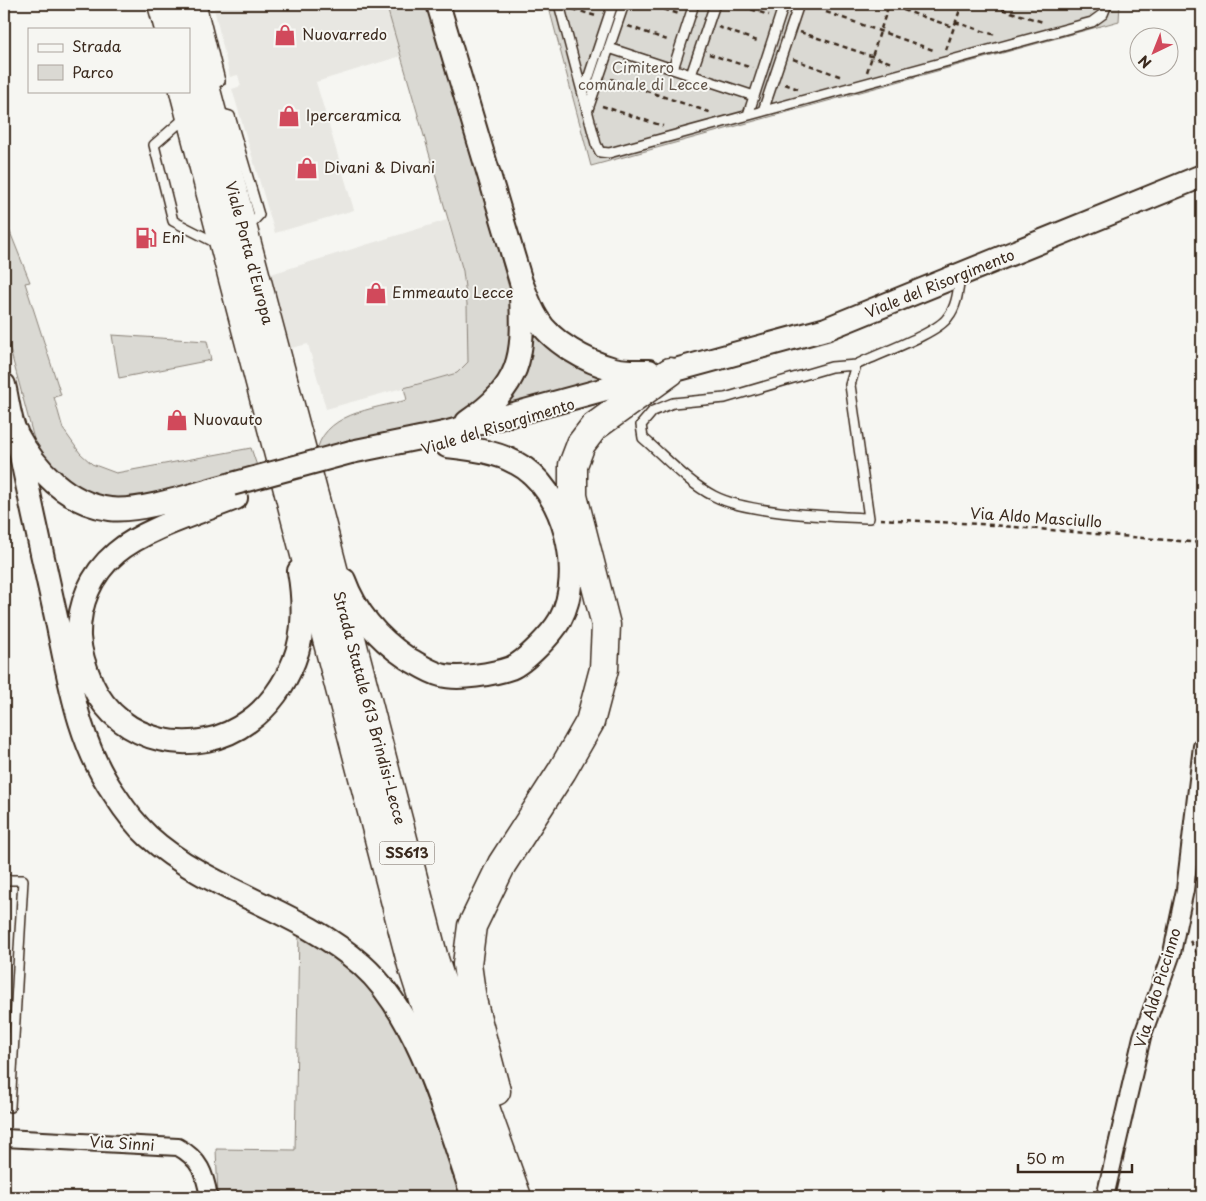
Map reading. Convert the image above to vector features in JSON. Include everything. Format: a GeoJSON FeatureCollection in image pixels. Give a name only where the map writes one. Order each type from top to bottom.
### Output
{"type":"FeatureCollection","features":[{"type":"Feature","properties":{"kind":"highway"},"geometry":{"type":"LineString","coordinates":[[162,4],[168,28]]}},
{"type":"Feature","properties":{"kind":"highway","name":"Viale Porta d'Europa"},"geometry":{"type":"LineString","coordinates":[[182,4],[186,28]]}},
{"type":"Feature","properties":{"kind":"highway","name":"Viale Porta d'Europa"},"geometry":{"type":"LineString","coordinates":[[190,56],[197,101],[305,507]]}},
{"type":"Feature","properties":{"kind":"highway"},"geometry":{"type":"LineString","coordinates":[[530,1197],[495,1088],[472,1000],[466,964],[472,926],[502,864],[562,771],[590,722],[604,669],[606,625],[573,496],[573,465],[581,444],[594,427],[670,372]]}},
{"type":"Feature","properties":{"kind":"highway","name":"Strada Statale 613 Brindisi-Lecce"},"geometry":{"type":"LineString","coordinates":[[305,507],[412,965],[456,1099],[493,1197]]}},
{"type":"Feature","properties":{"kind":"highway","name":"Strada Statale 613 Brindisi-Lecce"},"geometry":{"type":"LineString","coordinates":[[305,507],[434,959],[459,1035],[518,1197]]}},
{"type":"Feature","properties":{"kind":"main road"},"geometry":{"type":"LineString","coordinates":[[438,4],[520,282],[537,318],[551,334],[566,345],[614,369],[670,372]]}},
{"type":"Feature","properties":{"kind":"main road","name":"Viale del Risorgimento"},"geometry":{"type":"LineString","coordinates":[[234,491],[353,459],[446,440],[670,372],[826,329],[1202,176]]}},
{"type":"Feature","properties":{"kind":"main road"},"geometry":{"type":"LineString","coordinates":[[446,440],[484,410],[511,382],[522,346],[520,282]]}},
{"type":"Feature","properties":{"kind":"main road"},"geometry":{"type":"LineString","coordinates":[[4,385],[16,432],[64,663],[78,716],[92,754],[114,794],[147,835],[177,858],[211,878],[326,938],[362,966],[387,992],[408,1024],[440,1103],[473,1197]]}},
{"type":"Feature","properties":{"kind":"main road"},"geometry":{"type":"LineString","coordinates":[[16,432],[36,462],[59,488],[84,503],[110,510],[137,508],[234,491]]}},
{"type":"Feature","properties":{"kind":"main road"},"geometry":{"type":"LineString","coordinates":[[305,507],[349,595],[370,627],[394,648],[420,666],[442,676],[473,676],[513,667],[538,646],[560,621],[570,588],[569,550],[563,524],[554,503],[537,478],[518,464],[485,450],[446,440]]}},
{"type":"Feature","properties":{"kind":"main road"},"geometry":{"type":"LineString","coordinates":[[234,491],[142,536],[116,552],[98,571],[86,593],[78,620],[84,666],[96,693],[108,712],[128,727],[148,737],[176,742],[201,740],[228,733],[249,721],[268,704],[283,684],[295,660],[302,618],[303,594],[292,534],[305,507]]}},
{"type":"Feature","properties":{"kind":"main road"},"geometry":{"type":"LineString","coordinates":[[60,638],[66,610],[74,588],[89,560],[111,540],[140,525],[234,491]]}},
{"type":"Feature","properties":{"kind":"street","name":"Via Aldo Piccinno"},"geometry":{"type":"LineString","coordinates":[[1105,1197],[1142,1037],[1172,953],[1185,890],[1202,746]]}},
{"type":"Feature","properties":{"kind":"street","name":"Via Sinni"},"geometry":{"type":"LineString","coordinates":[[4,1138],[178,1147],[187,1152],[203,1170],[209,1197]]}},
{"type":"Feature","properties":{"kind":"lane"},"geometry":{"type":"LineString","coordinates":[[197,101],[230,116],[259,215],[234,239],[173,221],[154,145],[197,101],[220,81],[201,4]]}},
{"type":"Feature","properties":{"kind":"lane"},"geometry":{"type":"LineString","coordinates":[[583,94],[613,4]]}},
{"type":"Feature","properties":{"kind":"lane"},"geometry":{"type":"LineString","coordinates":[[587,112],[624,4]]}},
{"type":"Feature","properties":{"kind":"lane"},"geometry":{"type":"LineString","coordinates":[[673,69],[694,4]]}},
{"type":"Feature","properties":{"kind":"lane"},"geometry":{"type":"LineString","coordinates":[[691,76],[715,4]]}},
{"type":"Feature","properties":{"kind":"lane"},"geometry":{"type":"LineString","coordinates":[[748,115],[784,4]]}},
{"type":"Feature","properties":{"kind":"lane"},"geometry":{"type":"LineString","coordinates":[[763,111],[799,4]]}},
{"type":"Feature","properties":{"kind":"lane"},"geometry":{"type":"LineString","coordinates":[[563,5],[587,112],[600,152],[609,153],[1092,22],[1103,14],[1107,4]]}},
{"type":"Feature","properties":{"kind":"lane"},"geometry":{"type":"LineString","coordinates":[[609,48],[754,96]]}},
{"type":"Feature","properties":{"kind":"lane"},"geometry":{"type":"LineString","coordinates":[[856,365],[850,385],[868,518],[826,516],[739,506],[713,496],[643,438],[641,425],[653,412],[673,403],[725,398],[831,367],[856,365],[925,333],[948,319],[957,300],[960,276]]}},
{"type":"Feature","properties":{"kind":"lane"},"geometry":{"type":"LineString","coordinates":[[4,880],[23,880],[10,1107]]}},
{"type":"Feature","properties":{"kind":"path"},"geometry":{"type":"LineString","coordinates":[[647,4],[690,18]]}},
{"type":"Feature","properties":{"kind":"path"},"geometry":{"type":"LineString","coordinates":[[734,4],[780,19]]}},
{"type":"Feature","properties":{"kind":"path"},"geometry":{"type":"LineString","coordinates":[[818,4],[822,10],[944,54],[962,4]]}},
{"type":"Feature","properties":{"kind":"path"},"geometry":{"type":"LineString","coordinates":[[782,55],[862,84],[888,4],[953,28]]}},
{"type":"Feature","properties":{"kind":"path"},"geometry":{"type":"LineString","coordinates":[[985,4],[1065,30]]}},
{"type":"Feature","properties":{"kind":"path"},"geometry":{"type":"LineString","coordinates":[[563,5],[607,20]]}},
{"type":"Feature","properties":{"kind":"path"},"geometry":{"type":"LineString","coordinates":[[955,22],[1018,42]]}},
{"type":"Feature","properties":{"kind":"path"},"geometry":{"type":"LineString","coordinates":[[618,23],[681,44]]}},
{"type":"Feature","properties":{"kind":"path"},"geometry":{"type":"LineString","coordinates":[[708,24],[771,45]]}},
{"type":"Feature","properties":{"kind":"path"},"geometry":{"type":"LineString","coordinates":[[791,28],[915,70]]}},
{"type":"Feature","properties":{"kind":"path"},"geometry":{"type":"LineString","coordinates":[[700,50],[762,72]]}},
{"type":"Feature","properties":{"kind":"path"},"geometry":{"type":"LineString","coordinates":[[600,76],[733,120]]}},
{"type":"Feature","properties":{"kind":"path"},"geometry":{"type":"LineString","coordinates":[[591,102],[684,133]]}},
{"type":"Feature","properties":{"kind":"path","name":"Via Aldo Masciullo"},"geometry":{"type":"LineString","coordinates":[[868,518],[989,525],[1202,543]]}},
{"type":"Feature","properties":{"kind":"shaded area"},"geometry":{"type":"Polygon","coordinates":[[[213,4],[386,4],[401,56],[316,82],[354,210],[275,233],[232,89],[241,86],[238,75],[230,77],[213,4]]]}},
{"type":"Feature","properties":{"kind":"shaded area"},"geometry":{"type":"Polygon","coordinates":[[[447,220],[463,271],[467,304],[468,362],[457,373],[326,409],[308,344],[291,348],[271,274],[447,220]]]}},
{"type":"Feature","properties":{"kind":"green space"},"geometry":{"type":"Polygon","coordinates":[[[386,4],[430,4],[513,302],[516,329],[505,375],[457,418],[316,456],[320,442],[328,430],[338,422],[365,410],[407,400],[404,388],[457,373],[468,362],[467,304],[463,271],[386,4]]]}},
{"type":"Feature","properties":{"kind":"green space","name":"Cimitero comunale di Lecce"},"geometry":{"type":"Polygon","coordinates":[[[548,4],[1120,4],[1119,21],[591,166],[548,4]]]}},
{"type":"Feature","properties":{"kind":"green space"},"geometry":{"type":"Polygon","coordinates":[[[4,217],[30,282],[25,283],[61,395],[54,397],[63,429],[80,453],[92,464],[116,473],[251,448],[259,472],[139,504],[80,492],[53,472],[35,443],[4,327],[4,217]]]}},
{"type":"Feature","properties":{"kind":"green space"},"geometry":{"type":"Polygon","coordinates":[[[530,322],[608,377],[504,407],[530,322]]]}},
{"type":"Feature","properties":{"kind":"green space"},"geometry":{"type":"Polygon","coordinates":[[[112,335],[207,341],[211,360],[119,378],[112,335]]]}},
{"type":"Feature","properties":{"kind":"green space"},"geometry":{"type":"Polygon","coordinates":[[[299,931],[363,978],[403,1037],[463,1197],[218,1197],[216,1149],[295,1150],[299,931]]]}},
{"type":"Feature","properties":{"kind":"place","name":"Nuovarredo"},"geometry":{"type":"Point","coordinates":[285,35]}},
{"type":"Feature","properties":{"kind":"place","name":"Iperceramica"},"geometry":{"type":"Point","coordinates":[289,116]}},
{"type":"Feature","properties":{"kind":"place","name":"Divani & Divani"},"geometry":{"type":"Point","coordinates":[307,168]}},
{"type":"Feature","properties":{"kind":"place","name":"Eni"},"geometry":{"type":"Point","coordinates":[146,238]}},
{"type":"Feature","properties":{"kind":"place","name":"Emmeauto Lecce"},"geometry":{"type":"Point","coordinates":[376,293]}},
{"type":"Feature","properties":{"kind":"place","name":"Nuovauto"},"geometry":{"type":"Point","coordinates":[177,420]}}]}
